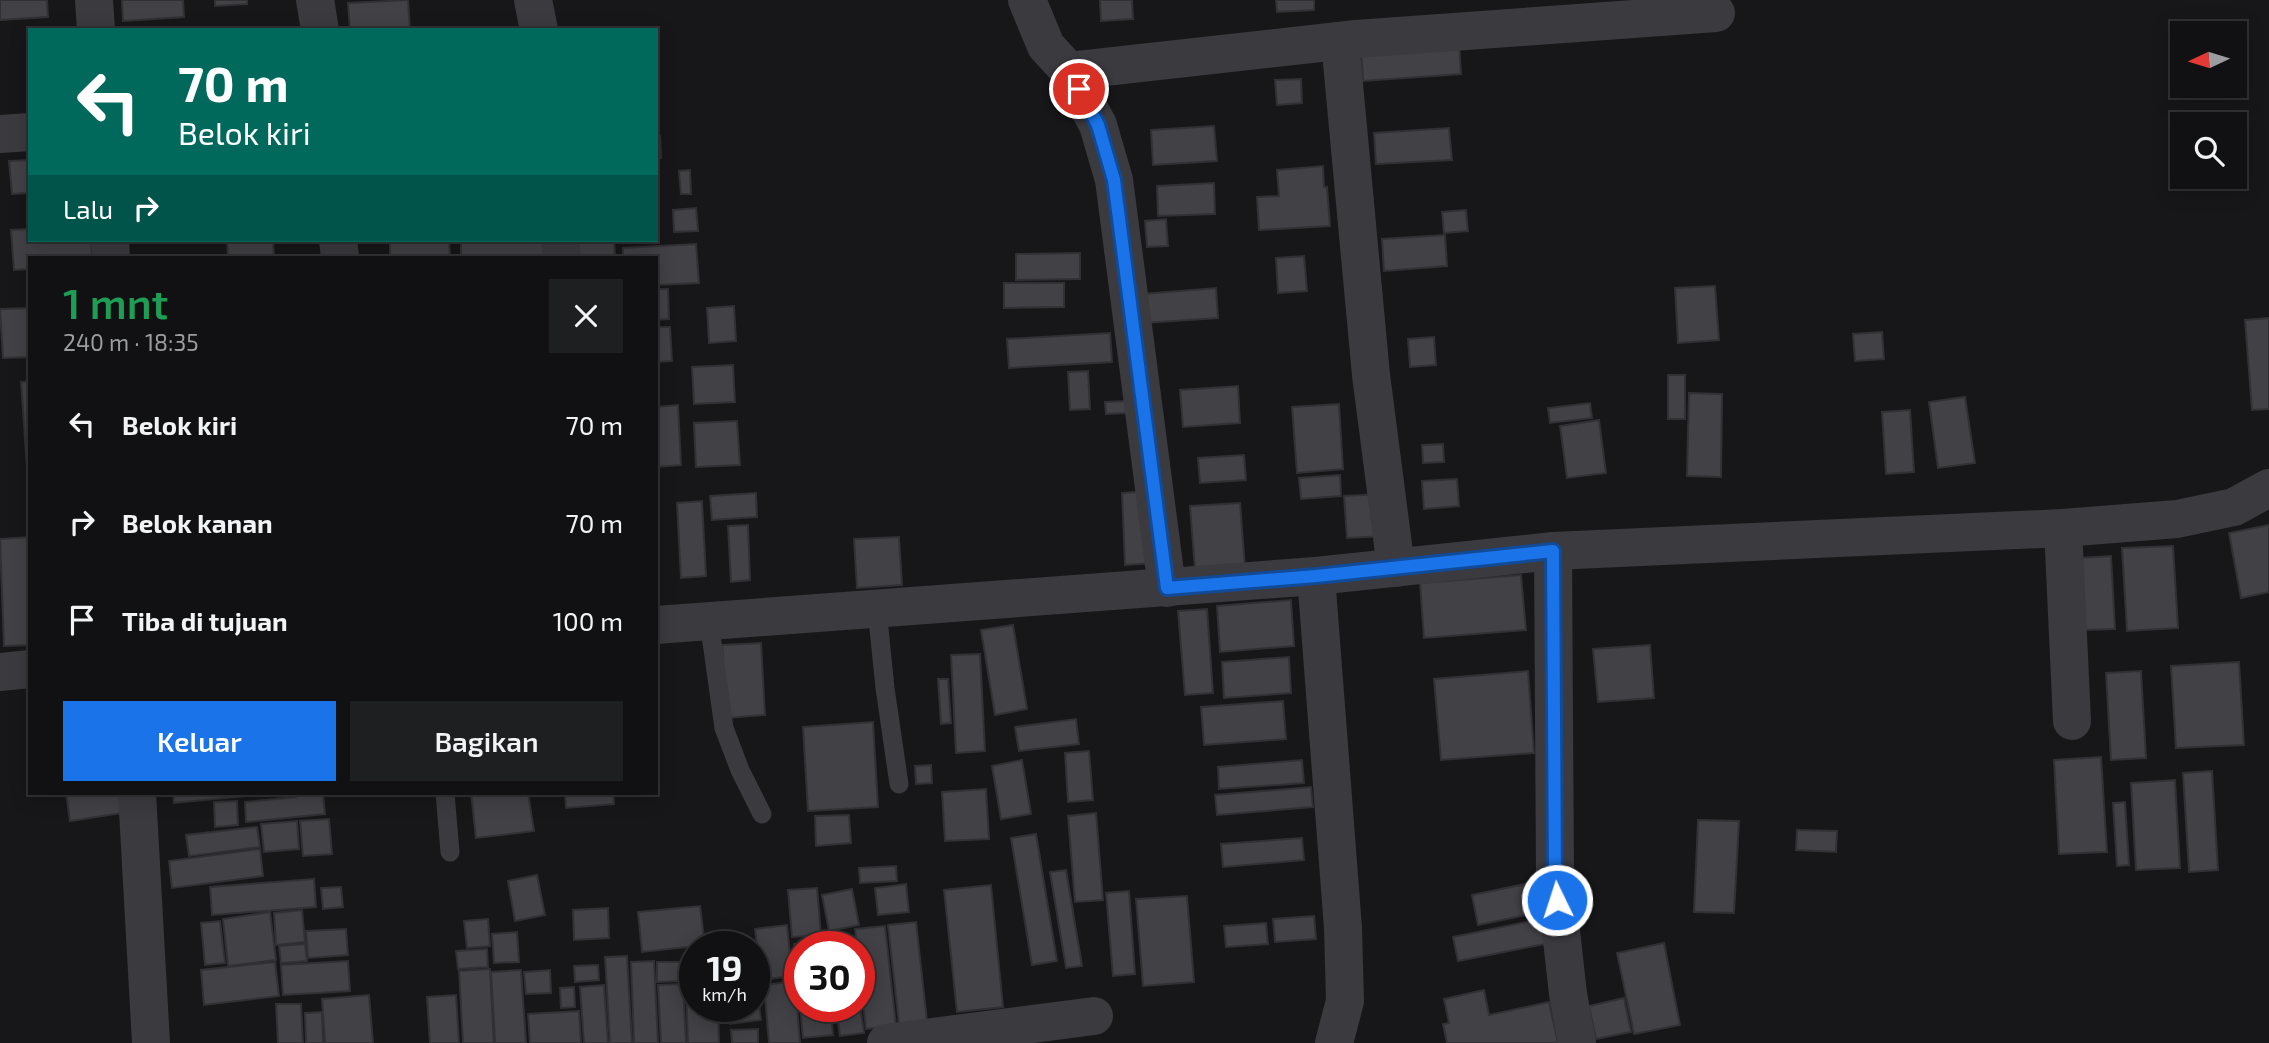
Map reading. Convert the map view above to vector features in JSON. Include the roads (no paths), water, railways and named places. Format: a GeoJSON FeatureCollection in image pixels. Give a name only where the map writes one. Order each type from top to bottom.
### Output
{"type":"FeatureCollection","features":[{"type":"Feature","properties":{"kind":"street"},"geometry":{"type":"LineString","coordinates":[[94,0],[96,28]]}},
{"type":"Feature","properties":{"kind":"street"},"geometry":{"type":"LineString","coordinates":[[316,0],[320,28]]}},
{"type":"Feature","properties":{"kind":"street"},"geometry":{"type":"LineString","coordinates":[[533,0],[538,28]]}},
{"type":"Feature","properties":{"kind":"street"},"geometry":{"type":"LineString","coordinates":[[1027,0],[1046,46],[1069,71],[1098,125],[1114,180],[1167,588]]}},
{"type":"Feature","properties":{"kind":"street"},"geometry":{"type":"LineString","coordinates":[[1069,71],[1340,41],[1716,13]]}},
{"type":"Feature","properties":{"kind":"street"},"geometry":{"type":"LineString","coordinates":[[1340,41],[1371,374],[1396,568]]}},
{"type":"Feature","properties":{"kind":"street"},"geometry":{"type":"LineString","coordinates":[[0,134],[28,132]]}},
{"type":"Feature","properties":{"kind":"street"},"geometry":{"type":"LineString","coordinates":[[658,625],[1316,576],[1553,551],[2063,528],[2177,519],[2234,507],[2269,488]]}},
{"type":"Feature","properties":{"kind":"street"},"geometry":{"type":"LineString","coordinates":[[2063,528],[2072,721]]}},
{"type":"Feature","properties":{"kind":"street"},"geometry":{"type":"LineString","coordinates":[[1553,551],[1555,877],[1568,994],[1577,1043]]}},
{"type":"Feature","properties":{"kind":"street"},"geometry":{"type":"LineString","coordinates":[[1316,576],[1343,928],[1345,1001],[1335,1043]]}},
{"type":"Feature","properties":{"kind":"street"},"geometry":{"type":"LineString","coordinates":[[0,672],[28,669]]}},
{"type":"Feature","properties":{"kind":"street"},"geometry":{"type":"LineString","coordinates":[[137,795],[151,1043]]}},
{"type":"Feature","properties":{"kind":"street"},"geometry":{"type":"LineString","coordinates":[[909,1041],[1094,1016]]}},
{"type":"Feature","properties":{"kind":"lane"},"geometry":{"type":"LineString","coordinates":[[877,609],[899,784]]}},
{"type":"Feature","properties":{"kind":"lane"},"geometry":{"type":"LineString","coordinates":[[709,621],[724,728],[740,770],[762,814]]}},
{"type":"Feature","properties":{"kind":"lane"},"geometry":{"type":"LineString","coordinates":[[445,795],[450,852]]}}]}
